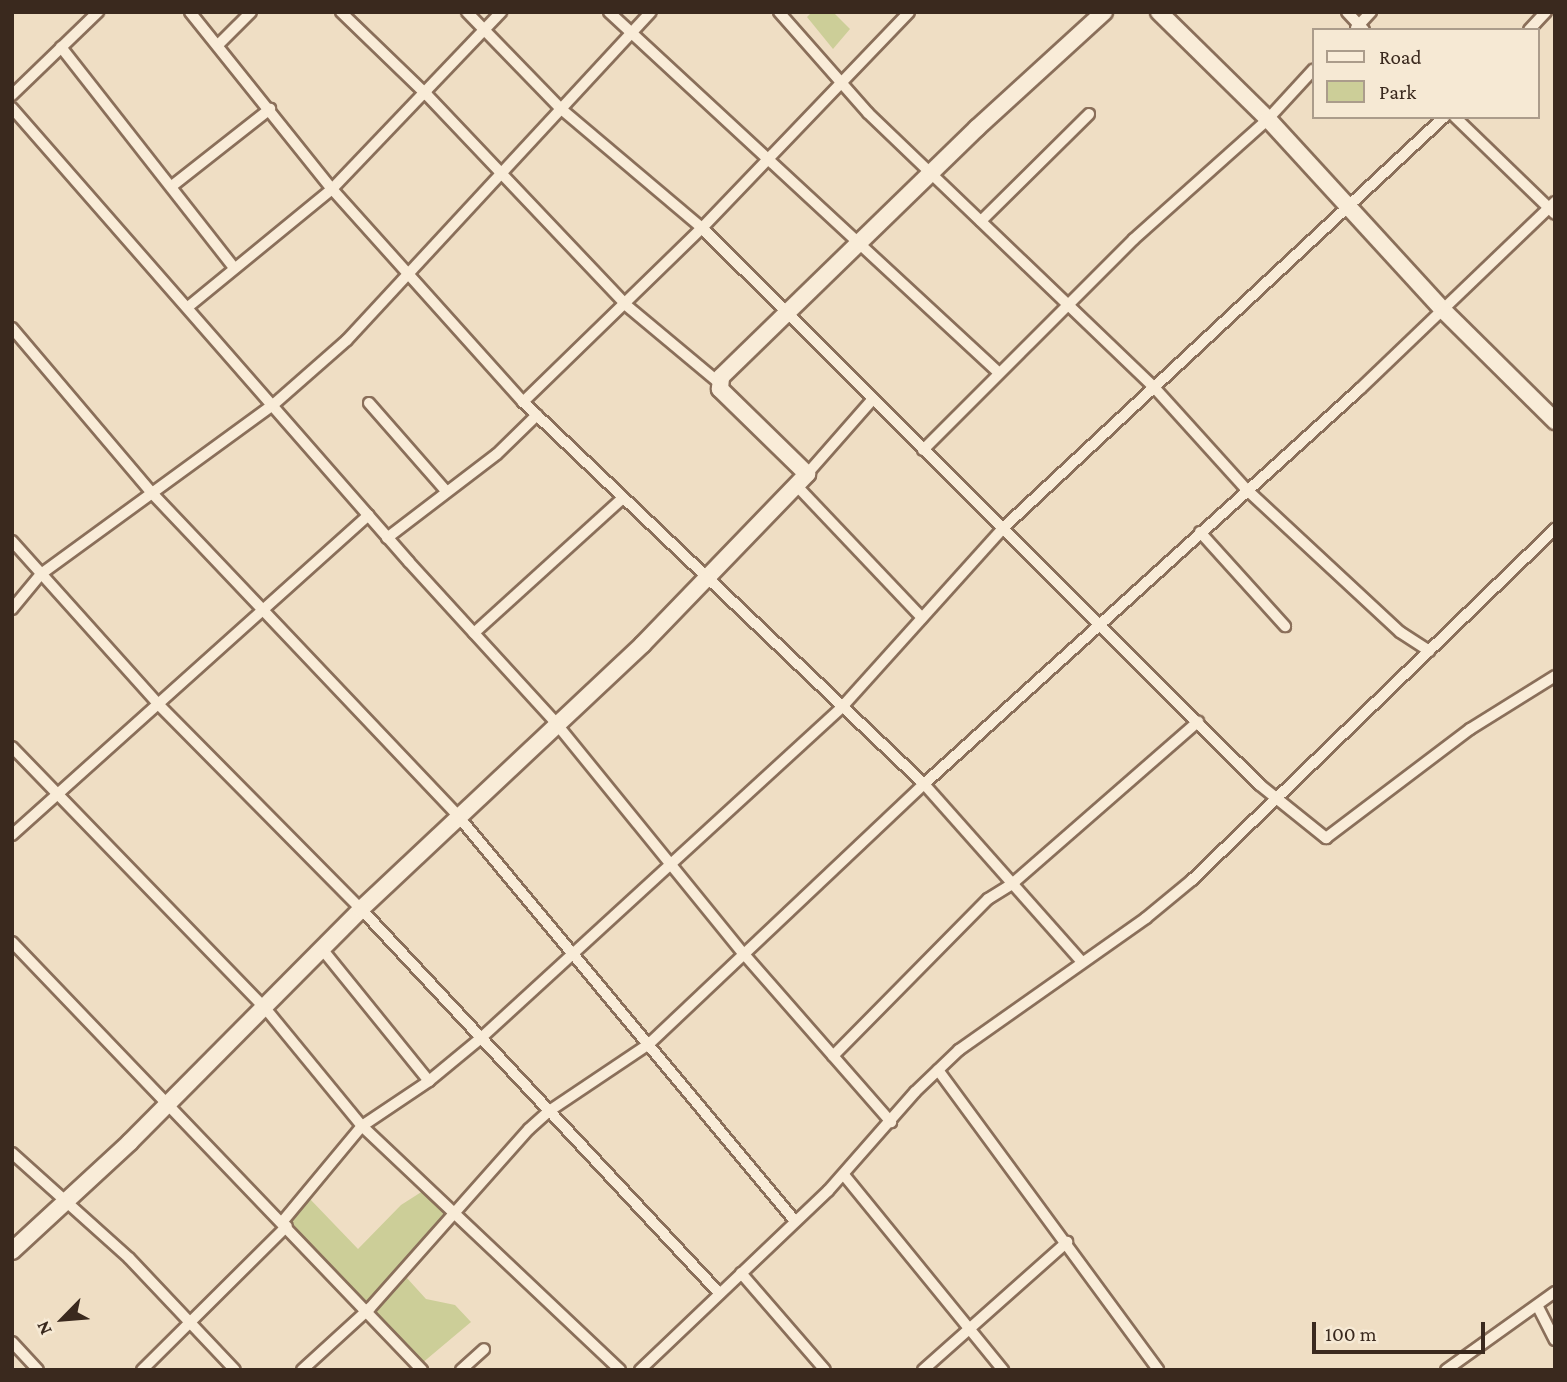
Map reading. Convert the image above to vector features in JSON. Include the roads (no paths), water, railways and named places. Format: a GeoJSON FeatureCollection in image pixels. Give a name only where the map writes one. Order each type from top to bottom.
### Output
{"type":"FeatureCollection","features":[{"type":"Feature","properties":{"kind":"street"},"geometry":{"type":"LineString","coordinates":[[12,95],[98,12]]}},
{"type":"Feature","properties":{"kind":"street"},"geometry":{"type":"LineString","coordinates":[[190,12],[219,44],[332,189],[523,402],[694,568],[711,577],[924,784],[1082,962]]}},
{"type":"Feature","properties":{"kind":"street"},"geometry":{"type":"LineString","coordinates":[[219,44],[251,12]]}},
{"type":"Feature","properties":{"kind":"street"},"geometry":{"type":"LineString","coordinates":[[341,12],[427,95],[625,305],[718,382],[922,618]]}},
{"type":"Feature","properties":{"kind":"street"},"geometry":{"type":"LineString","coordinates":[[467,12],[559,107],[702,228],[1260,785],[1279,797],[1326,838],[1470,729],[1555,676]]}},
{"type":"Feature","properties":{"kind":"street"},"geometry":{"type":"LineString","coordinates":[[188,307],[332,189],[427,95],[502,12]]}},
{"type":"Feature","properties":{"kind":"street"},"geometry":{"type":"LineString","coordinates":[[610,12],[998,372]]}},
{"type":"Feature","properties":{"kind":"street"},"geometry":{"type":"LineString","coordinates":[[12,609],[41,574],[150,491],[273,405],[347,341],[502,175],[559,107],[651,12]]}},
{"type":"Feature","properties":{"kind":"street"},"geometry":{"type":"LineString","coordinates":[[779,12],[843,84],[930,173],[1153,386],[1246,489],[1400,632],[1429,651]]}},
{"type":"Feature","properties":{"kind":"street"},"geometry":{"type":"LineString","coordinates":[[523,402],[702,228],[843,84],[909,12]]}},
{"type":"Feature","properties":{"kind":"street"},"geometry":{"type":"LineString","coordinates":[[718,382],[786,311],[1104,12]]}},
{"type":"Feature","properties":{"kind":"street"},"geometry":{"type":"LineString","coordinates":[[1158,12],[1268,119],[1443,310],[1555,421]]}},
{"type":"Feature","properties":{"kind":"street"},"geometry":{"type":"LineString","coordinates":[[1347,12],[1359,28],[1371,12]]}},
{"type":"Feature","properties":{"kind":"street"},"geometry":{"type":"LineString","coordinates":[[1531,28],[1546,12]]}},
{"type":"Feature","properties":{"kind":"street"},"geometry":{"type":"LineString","coordinates":[[61,47],[234,268]]}},
{"type":"Feature","properties":{"kind":"street"},"geometry":{"type":"LineString","coordinates":[[923,450],[998,372],[1069,307],[1134,239],[1268,119],[1312,71]]}},
{"type":"Feature","properties":{"kind":"street"},"geometry":{"type":"LineString","coordinates":[[12,108],[387,538],[555,722],[743,953],[891,1122]]}},
{"type":"Feature","properties":{"kind":"street"},"geometry":{"type":"LineString","coordinates":[[172,186],[270,109]]}},
{"type":"Feature","properties":{"kind":"street"},"geometry":{"type":"LineString","coordinates":[[981,221],[1089,114]]}},
{"type":"Feature","properties":{"kind":"street"},"geometry":{"type":"LineString","coordinates":[[142,1370],[192,1324],[285,1224],[362,1126],[429,1081],[481,1038],[575,953],[669,862],[843,706],[1003,528],[1153,386],[1350,209],[1442,119]]}},
{"type":"Feature","properties":{"kind":"street"},"geometry":{"type":"LineString","coordinates":[[302,1370],[368,1310],[454,1209],[549,1111],[649,1044],[924,784],[1553,208],[1457,119]]}},
{"type":"Feature","properties":{"kind":"street"},"geometry":{"type":"LineString","coordinates":[[12,328],[150,491],[458,816],[575,953],[795,1221]]}},
{"type":"Feature","properties":{"kind":"street"},"geometry":{"type":"LineString","coordinates":[[12,1251],[169,1103],[361,909],[555,722],[711,577],[873,399]]}},
{"type":"Feature","properties":{"kind":"street"},"geometry":{"type":"LineString","coordinates":[[369,403],[446,491]]}},
{"type":"Feature","properties":{"kind":"street"},"geometry":{"type":"LineString","coordinates":[[387,538],[497,454],[537,415]]}},
{"type":"Feature","properties":{"kind":"street"},"geometry":{"type":"LineString","coordinates":[[474,633],[622,499]]}},
{"type":"Feature","properties":{"kind":"street"},"geometry":{"type":"LineString","coordinates":[[12,835],[369,515]]}},
{"type":"Feature","properties":{"kind":"street"},"geometry":{"type":"LineString","coordinates":[[640,1370],[844,1175],[959,1050],[1192,880],[1555,529]]}},
{"type":"Feature","properties":{"kind":"street"},"geometry":{"type":"LineString","coordinates":[[1200,532],[1285,626]]}},
{"type":"Feature","properties":{"kind":"street"},"geometry":{"type":"LineString","coordinates":[[12,541],[159,705],[361,909],[720,1294]]}},
{"type":"Feature","properties":{"kind":"street"},"geometry":{"type":"LineString","coordinates":[[834,1056],[988,899],[1012,884],[1198,722]]}},
{"type":"Feature","properties":{"kind":"street"},"geometry":{"type":"LineString","coordinates":[[12,747],[265,1008],[362,1126],[454,1209],[620,1370]]}},
{"type":"Feature","properties":{"kind":"street"},"geometry":{"type":"LineString","coordinates":[[12,942],[368,1310],[422,1370]]}},
{"type":"Feature","properties":{"kind":"street"},"geometry":{"type":"LineString","coordinates":[[322,949],[429,1081]]}},
{"type":"Feature","properties":{"kind":"street"},"geometry":{"type":"LineString","coordinates":[[938,1070],[1067,1242],[1158,1370]]}},
{"type":"Feature","properties":{"kind":"street"},"geometry":{"type":"LineString","coordinates":[[12,1153],[52,1193],[68,1199],[235,1370]]}},
{"type":"Feature","properties":{"kind":"street"},"geometry":{"type":"LineString","coordinates":[[844,1175],[1003,1370]]}},
{"type":"Feature","properties":{"kind":"street"},"geometry":{"type":"LineString","coordinates":[[923,1370],[969,1326],[1067,1242]]}},
{"type":"Feature","properties":{"kind":"street"},"geometry":{"type":"LineString","coordinates":[[741,1273],[825,1370]]}},
{"type":"Feature","properties":{"kind":"street"},"geometry":{"type":"LineString","coordinates":[[1446,1370],[1538,1307],[1555,1292]]}},
{"type":"Feature","properties":{"kind":"street"},"geometry":{"type":"LineString","coordinates":[[1538,1307],[1555,1340]]}},
{"type":"Feature","properties":{"kind":"street"},"geometry":{"type":"LineString","coordinates":[[12,1342],[38,1370]]}},
{"type":"Feature","properties":{"kind":"street"},"geometry":{"type":"LineString","coordinates":[[461,1370],[484,1349]]}}]}
